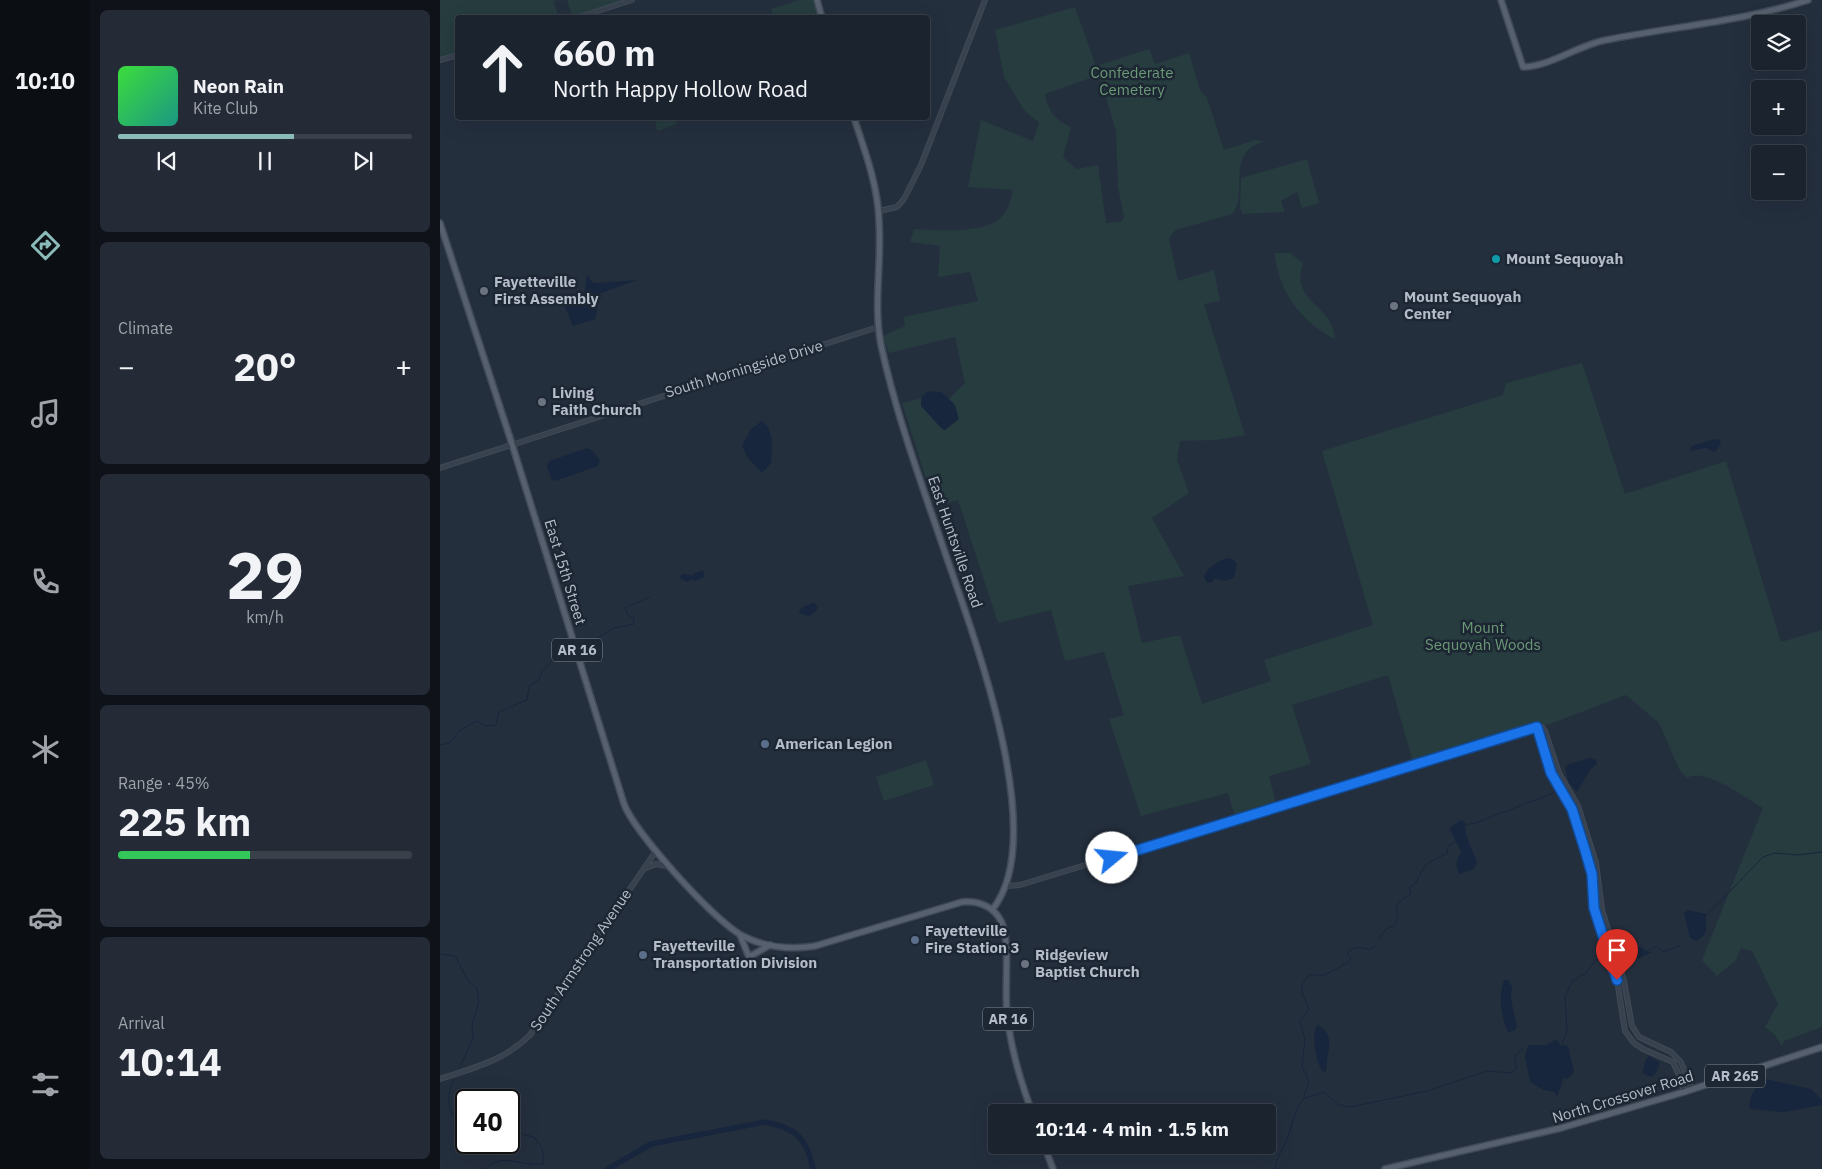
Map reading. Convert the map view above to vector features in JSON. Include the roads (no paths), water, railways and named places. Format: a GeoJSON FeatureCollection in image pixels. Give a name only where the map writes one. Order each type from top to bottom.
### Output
{"type":"FeatureCollection","features":[{"type":"Feature","properties":{"kind":"main road"},"geometry":{"type":"LineString","coordinates":[[817,0],[821,15]]}},
{"type":"Feature","properties":{"kind":"main road"},"geometry":{"type":"LineString","coordinates":[[1501,0],[1523,67],[1565,56],[1606,40],[1742,19],[1808,0]]}},
{"type":"Feature","properties":{"kind":"main road","name":"East Huntsville Road"},"geometry":{"type":"LineString","coordinates":[[855,120],[870,168],[879,211],[878,327],[895,401],[982,661],[1012,789],[1014,812],[1010,872],[1007,886],[992,910]]}},
{"type":"Feature","properties":{"kind":"main road","name":"East 15th Street"},"geometry":{"type":"LineString","coordinates":[[440,223],[512,444],[624,804],[635,826],[716,915],[740,934],[754,941],[770,945]]}},
{"type":"Feature","properties":{"kind":"main road","name":"AR 16"},"geometry":{"type":"LineString","coordinates":[[770,945],[796,948],[820,945],[962,902],[976,902],[992,910],[998,916],[1004,930],[1005,994],[1010,1037],[1017,1068],[1029,1104]]}},
{"type":"Feature","properties":{"kind":"main road"},"geometry":{"type":"LineString","coordinates":[[740,934],[749,957],[770,945]]}},
{"type":"Feature","properties":{"kind":"main road","name":"North Crossover Road"},"geometry":{"type":"LineString","coordinates":[[1384,1169],[1545,1133],[1692,1090],[1822,1047]]}},
{"type":"Feature","properties":{"kind":"main road"},"geometry":{"type":"LineString","coordinates":[[1047,1154],[1053,1169]]}},
{"type":"Feature","properties":{"kind":"street"},"geometry":{"type":"LineString","coordinates":[[585,15],[632,0]]}},
{"type":"Feature","properties":{"kind":"street"},"geometry":{"type":"LineString","coordinates":[[879,211],[897,207],[904,199],[921,165],[985,0]]}},
{"type":"Feature","properties":{"kind":"street"},"geometry":{"type":"LineString","coordinates":[[440,60],[455,56]]}},
{"type":"Feature","properties":{"kind":"street","name":"South Morningside Drive"},"geometry":{"type":"LineString","coordinates":[[440,468],[878,327]]}},
{"type":"Feature","properties":{"kind":"street"},"geometry":{"type":"LineString","coordinates":[[1537,727],[1552,776],[1572,809],[1590,865],[1594,908],[1617,980],[1625,1030],[1638,1046],[1673,1062],[1684,1092]]}},
{"type":"Feature","properties":{"kind":"street"},"geometry":{"type":"LineString","coordinates":[[1007,886],[1020,885],[1542,727],[1559,773],[1578,806],[1596,863],[1602,910],[1624,981],[1632,1026],[1639,1037],[1671,1052],[1681,1062],[1692,1090]]}},
{"type":"Feature","properties":{"kind":"street"},"geometry":{"type":"LineString","coordinates":[[1552,776],[1559,773]]}},
{"type":"Feature","properties":{"kind":"street","name":"South Armstrong Avenue"},"geometry":{"type":"LineString","coordinates":[[440,1079],[466,1071],[505,1055],[530,1035],[656,851]]}},
{"type":"Feature","properties":{"kind":"street"},"geometry":{"type":"LineString","coordinates":[[644,869],[656,864],[671,867]]}},
{"type":"Feature","properties":{"kind":"water"},"geometry":{"type":"Polygon","coordinates":[[[587,274],[592,282],[597,283],[637,280],[599,294],[595,319],[573,326],[564,305],[565,302],[585,291],[587,274]]]}},
{"type":"Feature","properties":{"kind":"water"},"geometry":{"type":"Polygon","coordinates":[[[927,391],[941,392],[955,405],[959,419],[945,430],[921,406],[921,398],[927,391]]]}},
{"type":"Feature","properties":{"kind":"water"},"geometry":{"type":"Polygon","coordinates":[[[762,421],[771,435],[772,446],[771,463],[762,473],[748,458],[742,446],[751,429],[762,421]]]}},
{"type":"Feature","properties":{"kind":"water"},"geometry":{"type":"Polygon","coordinates":[[[1715,439],[1720,440],[1721,443],[1715,452],[1706,448],[1690,451],[1691,446],[1715,439]]]}},
{"type":"Feature","properties":{"kind":"water"},"geometry":{"type":"Polygon","coordinates":[[[587,448],[592,450],[600,461],[598,466],[555,481],[552,480],[547,467],[549,461],[587,448]]]}},
{"type":"Feature","properties":{"kind":"water"},"geometry":{"type":"Polygon","coordinates":[[[1230,558],[1237,563],[1234,578],[1224,581],[1215,578],[1211,583],[1206,582],[1204,576],[1212,566],[1230,558]]]}},
{"type":"Feature","properties":{"kind":"water"},"geometry":{"type":"Polygon","coordinates":[[[703,570],[705,577],[695,581],[693,579],[687,582],[680,578],[682,574],[692,577],[693,574],[703,570]]]}},
{"type":"Feature","properties":{"kind":"water"},"geometry":{"type":"Polygon","coordinates":[[[814,602],[818,607],[815,612],[809,616],[799,613],[801,608],[814,602]]]}},
{"type":"Feature","properties":{"kind":"water"},"geometry":{"type":"Polygon","coordinates":[[[1590,758],[1596,760],[1597,764],[1590,770],[1577,792],[1569,783],[1565,768],[1569,764],[1590,758]]]}},
{"type":"Feature","properties":{"kind":"water"},"geometry":{"type":"Polygon","coordinates":[[[1461,820],[1465,822],[1466,835],[1477,862],[1474,869],[1459,874],[1456,864],[1461,851],[1449,828],[1461,820]]]}},
{"type":"Feature","properties":{"kind":"water"},"geometry":{"type":"Polygon","coordinates":[[[1688,910],[1706,914],[1706,932],[1696,941],[1690,938],[1684,913],[1688,910]]]}},
{"type":"Feature","properties":{"kind":"water"},"geometry":{"type":"Polygon","coordinates":[[[1629,943],[1647,952],[1652,952],[1625,964],[1620,948],[1629,943]]]}},
{"type":"Feature","properties":{"kind":"water"},"geometry":{"type":"Polygon","coordinates":[[[1504,980],[1508,980],[1512,987],[1511,999],[1517,1028],[1514,1031],[1508,1032],[1501,1006],[1501,992],[1504,980]]]}},
{"type":"Feature","properties":{"kind":"water"},"geometry":{"type":"Polygon","coordinates":[[[1318,1025],[1329,1037],[1326,1070],[1324,1073],[1319,1063],[1314,1041],[1314,1034],[1318,1025]]]}},
{"type":"Feature","properties":{"kind":"water"},"geometry":{"type":"Polygon","coordinates":[[[1557,1039],[1560,1046],[1566,1045],[1569,1048],[1574,1072],[1567,1079],[1564,1077],[1557,1097],[1554,1092],[1544,1090],[1530,1082],[1525,1056],[1528,1045],[1546,1045],[1557,1039]]]}},
{"type":"Feature","properties":{"kind":"water"},"geometry":{"type":"Polygon","coordinates":[[[1649,1056],[1660,1063],[1656,1073],[1651,1077],[1642,1073],[1646,1059],[1649,1056]]]}},
{"type":"Feature","properties":{"kind":"water"},"geometry":{"type":"Polygon","coordinates":[[[1765,1079],[1811,1089],[1822,1100],[1822,1105],[1784,1112],[1750,1109],[1749,1105],[1753,1092],[1765,1079]]]}},
{"type":"Feature","properties":{"kind":"waterway"},"geometry":{"type":"LineString","coordinates":[[578,649],[614,628],[634,624],[634,619],[627,614],[625,608],[650,597]]}},
{"type":"Feature","properties":{"kind":"waterway"},"geometry":{"type":"LineString","coordinates":[[440,745],[450,743],[460,730],[477,721],[486,726],[496,725],[499,712],[527,700],[529,686],[539,680],[542,672],[560,653],[570,651]]}},
{"type":"Feature","properties":{"kind":"waterway"},"geometry":{"type":"LineString","coordinates":[[1464,825],[1475,823],[1554,793]]}},
{"type":"Feature","properties":{"kind":"waterway"},"geometry":{"type":"LineString","coordinates":[[1378,940],[1386,929],[1395,925],[1398,915],[1396,907],[1402,899],[1411,894],[1409,888],[1415,884],[1425,865],[1447,853],[1448,846],[1456,841]]}},
{"type":"Feature","properties":{"kind":"waterway"},"geometry":{"type":"LineString","coordinates":[[1705,917],[1763,857],[1775,853],[1798,855],[1822,852]]}},
{"type":"Feature","properties":{"kind":"waterway"},"geometry":{"type":"LineString","coordinates":[[1304,1096],[1309,1082],[1302,1066],[1305,1039],[1300,1022],[1309,1009],[1302,992],[1305,980],[1309,975],[1325,975],[1349,962],[1351,959],[1347,954],[1352,949],[1370,950],[1375,945]]}},
{"type":"Feature","properties":{"kind":"waterway"},"geometry":{"type":"LineString","coordinates":[[1646,952],[1657,946],[1663,952],[1679,946]]}},
{"type":"Feature","properties":{"kind":"waterway"},"geometry":{"type":"LineString","coordinates":[[440,954],[455,956],[468,981],[477,988],[479,1001],[472,1025],[473,1039],[457,1073]]}},
{"type":"Feature","properties":{"kind":"waterway"},"geometry":{"type":"LineString","coordinates":[[1561,1047],[1567,1032],[1565,997],[1572,981],[1586,973],[1596,960],[1605,958]]}},
{"type":"Feature","properties":{"kind":"waterway"},"geometry":{"type":"LineString","coordinates":[[1275,1169],[1296,1112],[1304,1098],[1324,1092],[1339,1105],[1350,1107],[1427,1091],[1487,1071],[1511,1073],[1516,1069],[1515,1056],[1523,1048]]}},
{"type":"Feature","properties":{"kind":"waterway"},"geometry":{"type":"LineString","coordinates":[[455,1076],[449,1098],[449,1105],[455,1118]]}},
{"type":"Feature","properties":{"kind":"waterway"},"geometry":{"type":"LineString","coordinates":[[608,1169],[651,1144],[765,1122],[776,1124],[792,1131],[798,1136],[807,1149],[813,1169]]}},
{"type":"Feature","properties":{"kind":"waterway"},"geometry":{"type":"LineString","coordinates":[[486,1169],[499,1161],[506,1160],[528,1164],[544,1163],[542,1148],[534,1137],[520,1134]]}},
{"type":"Feature","properties":{"kind":"place","name":"Mount Sequoyah"},"geometry":{"type":"Point","coordinates":[1496,259]}},
{"type":"Feature","properties":{"kind":"place","name":"Fayetteville First Assembly"},"geometry":{"type":"Point","coordinates":[484,291]}},
{"type":"Feature","properties":{"kind":"place","name":"Mount Sequoyah Center"},"geometry":{"type":"Point","coordinates":[1394,306]}},
{"type":"Feature","properties":{"kind":"place","name":"Living Faith Church"},"geometry":{"type":"Point","coordinates":[542,402]}},
{"type":"Feature","properties":{"kind":"place","name":"American Legion"},"geometry":{"type":"Point","coordinates":[765,744]}},
{"type":"Feature","properties":{"kind":"place","name":"Fayetteville Fire Station 3"},"geometry":{"type":"Point","coordinates":[915,940]}},
{"type":"Feature","properties":{"kind":"place","name":"Fayetteville Transportation Division"},"geometry":{"type":"Point","coordinates":[643,955]}},
{"type":"Feature","properties":{"kind":"place","name":"Ridgeview Baptist Church"},"geometry":{"type":"Point","coordinates":[1025,964]}},
{"type":"Feature","properties":{"kind":"park label","name":"Confederate Cemetery"},"geometry":{"type":"Point","coordinates":[1132,82]}},
{"type":"Feature","properties":{"kind":"park label","name":"Mount Sequoyah Woods"},"geometry":{"type":"Point","coordinates":[1483,636]}}]}
